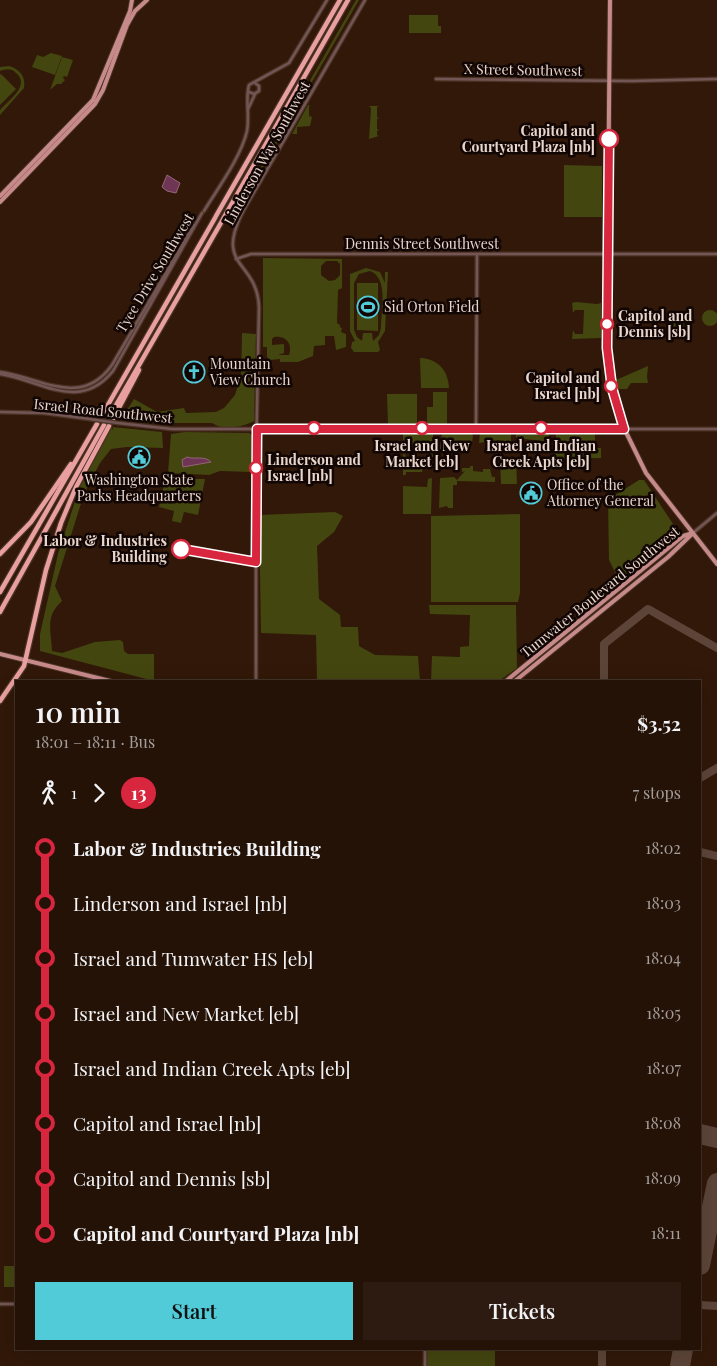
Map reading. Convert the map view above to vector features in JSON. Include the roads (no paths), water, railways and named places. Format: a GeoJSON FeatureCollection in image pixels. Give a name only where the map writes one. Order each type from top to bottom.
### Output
{"type":"FeatureCollection","features":[{"type":"Feature","properties":{"kind":"highway"},"geometry":{"type":"LineString","coordinates":[[101,417],[340,0]]}},
{"type":"Feature","properties":{"kind":"highway"},"geometry":{"type":"LineString","coordinates":[[110,419],[157,333],[348,0]]}},
{"type":"Feature","properties":{"kind":"highway"},"geometry":{"type":"LineString","coordinates":[[0,592],[97,424]]}},
{"type":"Feature","properties":{"kind":"highway"},"geometry":{"type":"LineString","coordinates":[[0,612],[107,425],[76,487],[59,530],[28,645],[26,660],[16,680]]}},
{"type":"Feature","properties":{"kind":"highway"},"geometry":{"type":"LineString","coordinates":[[0,554],[31,522],[94,430]]}},
{"type":"Feature","properties":{"kind":"highway"},"geometry":{"type":"LineString","coordinates":[[0,701],[15,682]]}},
{"type":"Feature","properties":{"kind":"main road"},"geometry":{"type":"LineString","coordinates":[[132,0],[135,5],[142,6]]}},
{"type":"Feature","properties":{"kind":"main road"},"geometry":{"type":"LineString","coordinates":[[0,196],[93,100],[130,11],[132,0]]}},
{"type":"Feature","properties":{"kind":"main road"},"geometry":{"type":"LineString","coordinates":[[0,202],[95,104],[103,90],[127,25],[137,9],[147,0]]}},
{"type":"Feature","properties":{"kind":"main road"},"geometry":{"type":"LineString","coordinates":[[610,0],[608,366],[612,388],[624,429],[646,473],[717,564]]}},
{"type":"Feature","properties":{"kind":"main road","name":"Tumwater Boulevard Southwest"},"geometry":{"type":"LineString","coordinates":[[507,680],[683,536],[693,533]]}},
{"type":"Feature","properties":{"kind":"main road","name":"Tumwater Boulevard Southwest"},"geometry":{"type":"LineString","coordinates":[[516,680],[668,558],[693,533]]}},
{"type":"Feature","properties":{"kind":"main road"},"geometry":{"type":"LineString","coordinates":[[0,654],[106,680]]}},
{"type":"Feature","properties":{"kind":"street"},"geometry":{"type":"LineString","coordinates":[[259,87],[254,83],[285,66],[293,58],[327,0]]}},
{"type":"Feature","properties":{"kind":"street","name":"Linderson Way Southwest"},"geometry":{"type":"LineString","coordinates":[[256,680],[259,300],[254,284],[236,258],[232,238],[237,222],[365,0]]}},
{"type":"Feature","properties":{"kind":"street","name":"Tyee Drive Southwest"},"geometry":{"type":"LineString","coordinates":[[248,109],[262,79]]}},
{"type":"Feature","properties":{"kind":"street","name":"X Street Southwest"},"geometry":{"type":"LineString","coordinates":[[436,79],[610,81],[717,79]]}},
{"type":"Feature","properties":{"kind":"street","name":"Tyee Drive Southwest"},"geometry":{"type":"LineString","coordinates":[[204,211],[241,146],[247,128],[248,109],[246,103],[249,86],[254,83]]}},
{"type":"Feature","properties":{"kind":"street"},"geometry":{"type":"LineString","coordinates":[[249,92],[256,93]]}},
{"type":"Feature","properties":{"kind":"street","name":"Tyee Drive Southwest"},"geometry":{"type":"LineString","coordinates":[[202,213],[122,356],[105,380],[82,392],[66,393],[0,373],[66,388],[85,386],[102,378],[112,365],[202,213]]}},
{"type":"Feature","properties":{"kind":"street","name":"Dennis Street Southwest"},"geometry":{"type":"LineString","coordinates":[[236,258],[255,254],[717,254]]}},
{"type":"Feature","properties":{"kind":"street"},"geometry":{"type":"LineString","coordinates":[[476,428],[477,254]]}},
{"type":"Feature","properties":{"kind":"street","name":"Israel Road Southwest"},"geometry":{"type":"LineString","coordinates":[[0,412],[44,413],[150,428],[717,429]]}},
{"type":"Feature","properties":{"kind":"street"},"geometry":{"type":"LineString","coordinates":[[693,533],[717,514]]}},
{"type":"Feature","properties":{"kind":"street"},"geometry":{"type":"LineString","coordinates":[[0,1304],[15,1304]]}},
{"type":"Feature","properties":{"kind":"street"},"geometry":{"type":"LineString","coordinates":[[425,1350],[425,1366]]}},
{"type":"Feature","properties":{"kind":"place","name":"Capitol and Courtyard Plaza [nb]"},"geometry":{"type":"Point","coordinates":[609,139]}},
{"type":"Feature","properties":{"kind":"place","name":"Sid Orton Field"},"geometry":{"type":"Point","coordinates":[368,307]}},
{"type":"Feature","properties":{"kind":"place","name":"Capitol and Dennis [sb]"},"geometry":{"type":"Point","coordinates":[607,324]}},
{"type":"Feature","properties":{"kind":"place","name":"Mountain View Church"},"geometry":{"type":"Point","coordinates":[194,372]}},
{"type":"Feature","properties":{"kind":"place","name":"Capitol and Israel [nb]"},"geometry":{"type":"Point","coordinates":[611,386]}},
{"type":"Feature","properties":{"kind":"place","name":"Israel and New Market [eb]"},"geometry":{"type":"Point","coordinates":[422,428]}},
{"type":"Feature","properties":{"kind":"place","name":"Israel and Indian Creek Apts [eb]"},"geometry":{"type":"Point","coordinates":[541,428]}},
{"type":"Feature","properties":{"kind":"place","name":"Washington State Parks Headquarters"},"geometry":{"type":"Point","coordinates":[139,457]}},
{"type":"Feature","properties":{"kind":"place","name":"Linderson and Israel [nb]"},"geometry":{"type":"Point","coordinates":[256,468]}},
{"type":"Feature","properties":{"kind":"place","name":"Office of the Attorney General"},"geometry":{"type":"Point","coordinates":[531,493]}},
{"type":"Feature","properties":{"kind":"place","name":"Labor & Industries Building"},"geometry":{"type":"Point","coordinates":[181,549]}}]}
